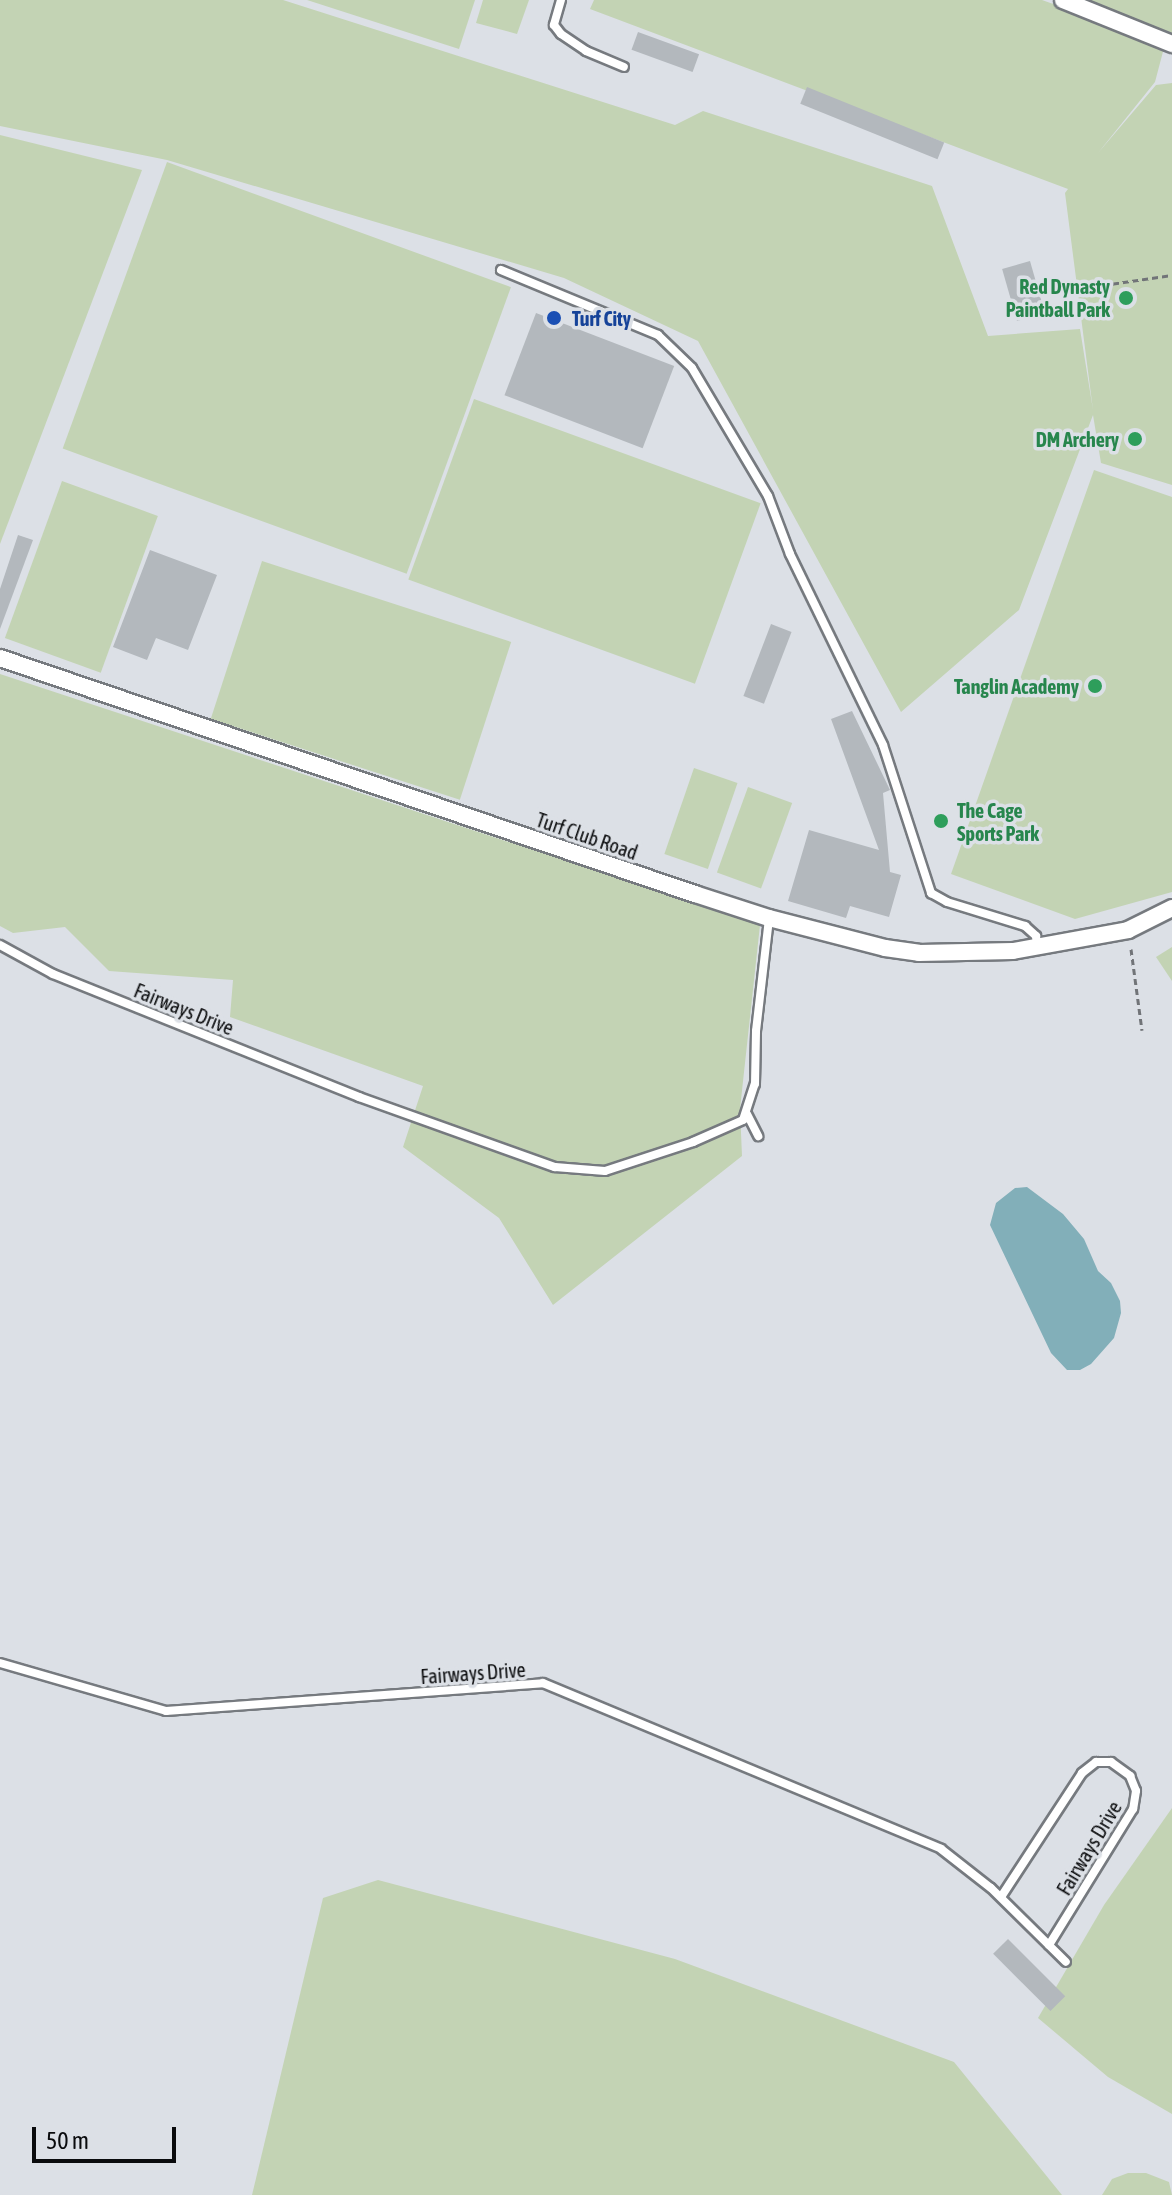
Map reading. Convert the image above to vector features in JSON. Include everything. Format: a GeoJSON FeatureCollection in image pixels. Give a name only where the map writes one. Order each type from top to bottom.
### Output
{"type":"FeatureCollection","features":[{"type":"Feature","properties":{"kind":"street"},"geometry":{"type":"LineString","coordinates":[[1063,0],[1172,44]]}},
{"type":"Feature","properties":{"kind":"street","name":"Turf Club Road"},"geometry":{"type":"LineString","coordinates":[[0,658],[769,918],[885,948],[919,953],[1013,951],[1128,930],[1172,908]]}},
{"type":"Feature","properties":{"kind":"lane"},"geometry":{"type":"LineString","coordinates":[[561,0],[554,25],[561,34],[586,51],[624,67]]}},
{"type":"Feature","properties":{"kind":"lane"},"geometry":{"type":"LineString","coordinates":[[501,270],[658,335],[692,368],[768,496],[790,554],[883,745],[931,893],[947,902],[1025,926],[1036,936],[1037,946]]}},
{"type":"Feature","properties":{"kind":"lane"},"geometry":{"type":"LineString","coordinates":[[758,1136],[747,1114],[755,1084],[756,1031],[769,918]]}},
{"type":"Feature","properties":{"kind":"lane","name":"Fairways Drive"},"geometry":{"type":"LineString","coordinates":[[0,945],[53,974],[359,1097],[555,1167],[605,1171],[693,1142],[743,1120],[747,1114]]}},
{"type":"Feature","properties":{"kind":"lane","name":"Fairways Drive"},"geometry":{"type":"LineString","coordinates":[[0,1663],[166,1711],[543,1683],[941,1849],[1001,1897],[1066,1962]]}},
{"type":"Feature","properties":{"kind":"lane","name":"Fairways Drive"},"geometry":{"type":"LineString","coordinates":[[1001,1897],[1075,1781],[1096,1762],[1111,1762],[1120,1767],[1134,1783],[1133,1809],[1049,1945]]}},
{"type":"Feature","properties":{"kind":"path"},"geometry":{"type":"LineString","coordinates":[[1083,288],[1172,275]]}},
{"type":"Feature","properties":{"kind":"path"},"geometry":{"type":"LineString","coordinates":[[1128,930],[1142,1030]]}},
{"type":"Feature","properties":{"kind":"green space"},"geometry":{"type":"Polygon","coordinates":[[[0,0],[283,0],[675,125],[703,111],[932,186],[988,336],[1080,329],[1093,410],[1065,193],[1068,189],[590,9],[594,0],[1042,0],[1165,44],[1155,82],[1098,153],[1156,85],[1172,83],[1172,485],[1101,463],[1093,415],[1019,610],[901,712],[698,341],[564,278],[167,160],[0,126],[0,0]]]}},
{"type":"Feature","properties":{"kind":"green space"},"geometry":{"type":"Polygon","coordinates":[[[307,0],[475,0],[459,49],[307,0]]]}},
{"type":"Feature","properties":{"kind":"green space"},"geometry":{"type":"Polygon","coordinates":[[[483,0],[529,0],[517,34],[476,23],[483,0]]]}},
{"type":"Feature","properties":{"kind":"green space"},"geometry":{"type":"Polygon","coordinates":[[[1071,0],[1172,0],[1172,41],[1071,0]]]}},
{"type":"Feature","properties":{"kind":"green space"},"geometry":{"type":"Polygon","coordinates":[[[0,135],[142,170],[0,544],[0,135]]]}},
{"type":"Feature","properties":{"kind":"green space"},"geometry":{"type":"Polygon","coordinates":[[[167,162],[511,287],[407,574],[63,449],[167,162]]]}},
{"type":"Feature","properties":{"kind":"green space"},"geometry":{"type":"Polygon","coordinates":[[[474,399],[761,503],[695,684],[408,579],[474,399]]]}},
{"type":"Feature","properties":{"kind":"green space","name":"Tanglin Academy"},"geometry":{"type":"Polygon","coordinates":[[[1094,470],[1172,497],[1172,892],[1075,919],[951,874],[1094,470]]]}},
{"type":"Feature","properties":{"kind":"green space"},"geometry":{"type":"Polygon","coordinates":[[[62,481],[158,516],[101,673],[5,638],[62,481]]]}},
{"type":"Feature","properties":{"kind":"green space"},"geometry":{"type":"Polygon","coordinates":[[[262,561],[511,642],[460,800],[211,719],[262,561]]]}},
{"type":"Feature","properties":{"kind":"green space"},"geometry":{"type":"Polygon","coordinates":[[[0,674],[760,925],[740,1109],[742,1156],[553,1305],[499,1218],[403,1147],[423,1086],[230,1017],[233,980],[109,971],[65,927],[13,933],[0,926],[0,674]]]}},
{"type":"Feature","properties":{"kind":"green space"},"geometry":{"type":"Polygon","coordinates":[[[694,768],[737,783],[708,869],[664,854],[694,768]]]}},
{"type":"Feature","properties":{"kind":"green space"},"geometry":{"type":"Polygon","coordinates":[[[748,787],[792,803],[761,889],[717,873],[748,787]]]}},
{"type":"Feature","properties":{"kind":"green space"},"geometry":{"type":"Polygon","coordinates":[[[1172,947],[1172,981],[1156,957],[1172,947]]]}},
{"type":"Feature","properties":{"kind":"green space"},"geometry":{"type":"Polygon","coordinates":[[[1172,1808],[1172,2114],[1108,2077],[1038,2018],[1104,1905],[1172,1808]]]}},
{"type":"Feature","properties":{"kind":"green space"},"geometry":{"type":"Polygon","coordinates":[[[378,1880],[675,1959],[954,2062],[1062,2195],[252,2195],[323,1898],[378,1880]]]}},
{"type":"Feature","properties":{"kind":"green space"},"geometry":{"type":"Polygon","coordinates":[[[1128,2173],[1146,2173],[1169,2182],[1172,2195],[1102,2195],[1112,2179],[1128,2173]]]}},
{"type":"Feature","properties":{"kind":"water"},"geometry":{"type":"Polygon","coordinates":[[[1027,1187],[1063,1214],[1084,1239],[1098,1271],[1111,1283],[1120,1301],[1121,1313],[1114,1338],[1091,1364],[1080,1370],[1067,1370],[1051,1353],[990,1225],[996,1203],[1015,1188],[1027,1187]]]}},
{"type":"Feature","properties":{"kind":"building"},"geometry":{"type":"Polygon","coordinates":[[[638,32],[699,54],[693,72],[632,50],[638,32]]]}},
{"type":"Feature","properties":{"kind":"building"},"geometry":{"type":"Polygon","coordinates":[[[807,87],[944,142],[937,159],[800,104],[807,87]]]}},
{"type":"Feature","properties":{"kind":"building"},"geometry":{"type":"Polygon","coordinates":[[[1030,261],[1045,313],[1017,321],[1002,269],[1030,261]]]}},
{"type":"Feature","properties":{"kind":"building"},"geometry":{"type":"Polygon","coordinates":[[[536,313],[674,366],[643,448],[504,395],[536,313]]]}},
{"type":"Feature","properties":{"kind":"building"},"geometry":{"type":"Polygon","coordinates":[[[18,535],[33,540],[0,629],[0,589],[18,535]]]}},
{"type":"Feature","properties":{"kind":"building"},"geometry":{"type":"Polygon","coordinates":[[[150,550],[217,575],[188,650],[156,638],[147,660],[113,647],[150,550]]]}},
{"type":"Feature","properties":{"kind":"building"},"geometry":{"type":"Polygon","coordinates":[[[771,624],[792,632],[764,704],[743,696],[771,624]]]}},
{"type":"Feature","properties":{"kind":"building"},"geometry":{"type":"Polygon","coordinates":[[[852,711],[890,790],[883,793],[890,872],[901,875],[889,917],[850,906],[846,918],[788,901],[809,830],[879,850],[831,719],[852,711]]]}},
{"type":"Feature","properties":{"kind":"building"},"geometry":{"type":"Polygon","coordinates":[[[1008,1939],[1065,1996],[1050,2011],[993,1954],[1008,1939]]]}},
{"type":"Feature","properties":{"kind":"place","name":"Red Dynasty Paintball Park"},"geometry":{"type":"Point","coordinates":[1126,298]}},
{"type":"Feature","properties":{"kind":"place","name":"Turf City"},"geometry":{"type":"Point","coordinates":[554,318]}},
{"type":"Feature","properties":{"kind":"place","name":"DM Archery"},"geometry":{"type":"Point","coordinates":[1135,439]}},
{"type":"Feature","properties":{"kind":"place","name":"Tanglin Academy"},"geometry":{"type":"Point","coordinates":[1095,686]}},
{"type":"Feature","properties":{"kind":"place","name":"The Cage Sports Park"},"geometry":{"type":"Point","coordinates":[941,821]}}]}
